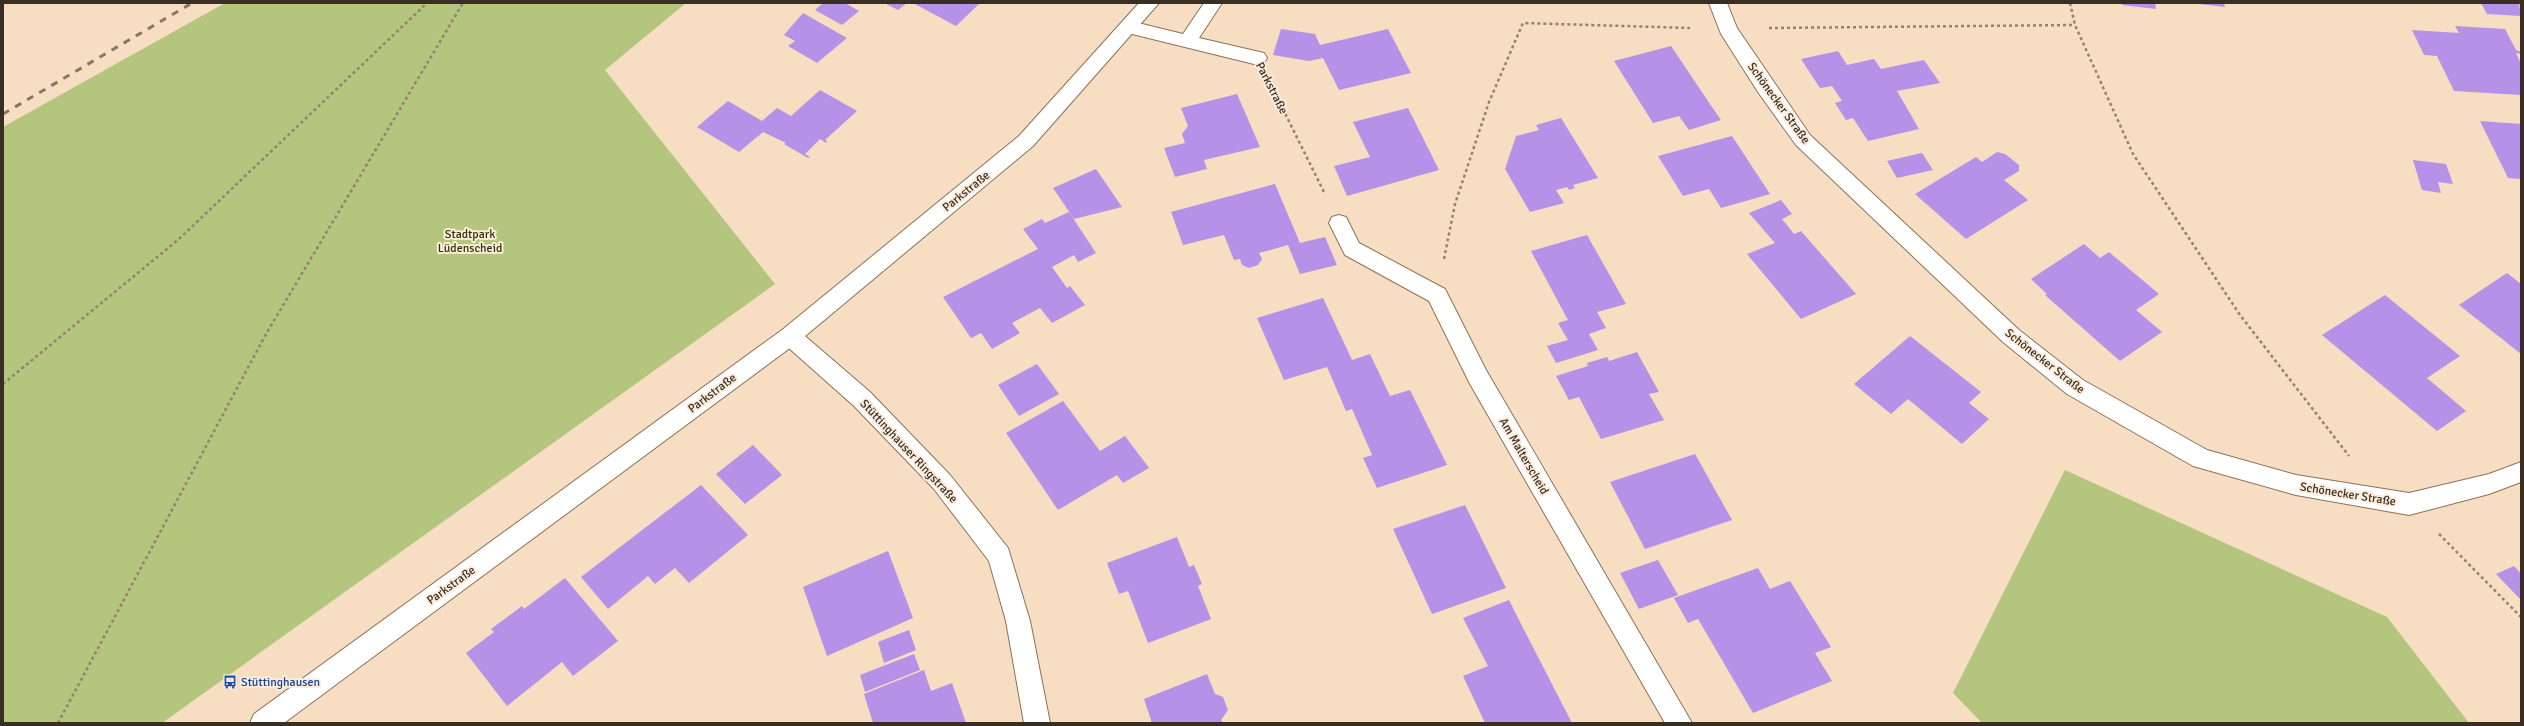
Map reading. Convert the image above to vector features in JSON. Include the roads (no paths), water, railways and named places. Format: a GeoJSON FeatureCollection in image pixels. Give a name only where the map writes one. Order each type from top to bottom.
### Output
{"type":"FeatureCollection","features":[{"type":"Feature","properties":{"kind":"street","name":"Parkstraße"},"geometry":{"type":"LineString","coordinates":[[263,723],[790,336],[1026,141],[1150,3]]}},
{"type":"Feature","properties":{"kind":"street","name":"Schönecker Straße"},"geometry":{"type":"LineString","coordinates":[[1718,3],[1728,29],[1765,87],[1803,140],[2011,336],[2075,387],[2201,459],[2296,485],[2409,504],[2489,484],[2521,472]]}},
{"type":"Feature","properties":{"kind":"street","name":"Am Malterscheid"},"geometry":{"type":"LineString","coordinates":[[1339,223],[1352,249],[1437,295],[1478,377],[1678,723]]}},
{"type":"Feature","properties":{"kind":"street","name":"Stüttinghauser Ringstraße"},"geometry":{"type":"LineString","coordinates":[[790,336],[862,399],[942,482],[1000,556],[1018,621],[1037,723]]}},
{"type":"Feature","properties":{"kind":"lane"},"geometry":{"type":"LineString","coordinates":[[1187,42],[1213,3]]}},
{"type":"Feature","properties":{"kind":"lane","name":"Parkstraße"},"geometry":{"type":"LineString","coordinates":[[1130,27],[1258,58]]}},
{"type":"Feature","properties":{"kind":"railway"},"geometry":{"type":"LineString","coordinates":[[3,114],[192,3]]}},
{"type":"Feature","properties":{"kind":"place","name":"Stüttinghausen"},"geometry":{"type":"Point","coordinates":[230,682]}},
{"type":"Feature","properties":{"kind":"park label","name":"Stadtpark Lüdenscheid"},"geometry":{"type":"Point","coordinates":[470,241]}}]}
